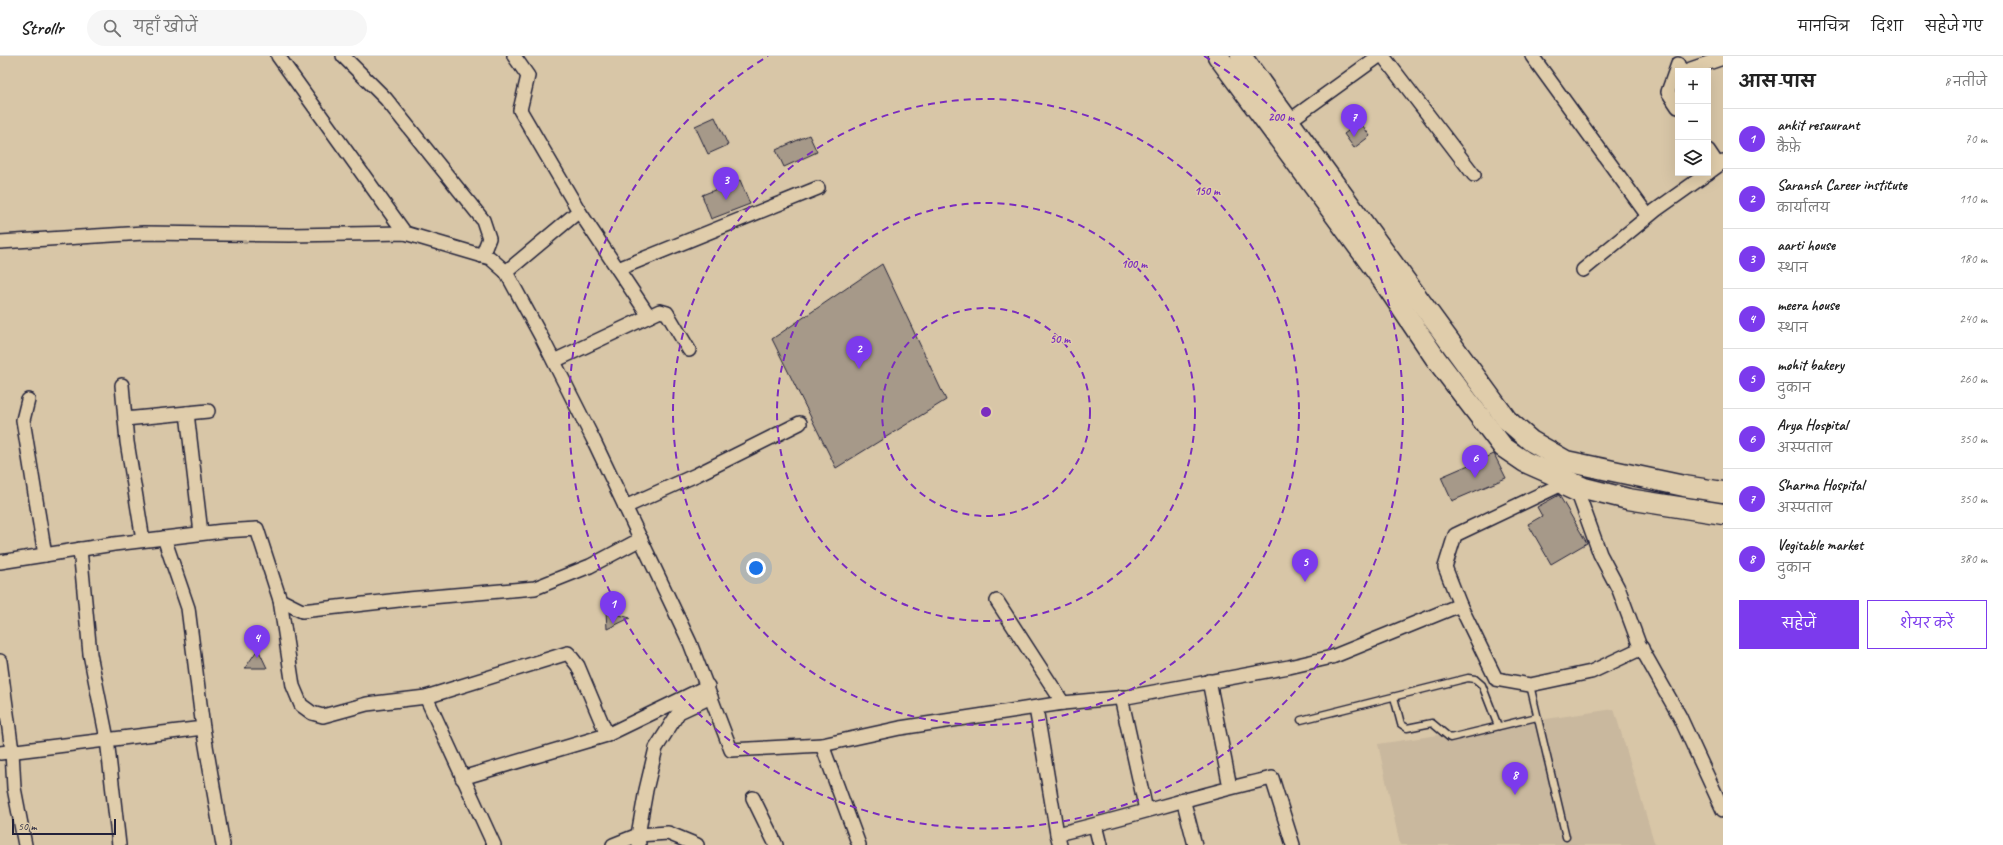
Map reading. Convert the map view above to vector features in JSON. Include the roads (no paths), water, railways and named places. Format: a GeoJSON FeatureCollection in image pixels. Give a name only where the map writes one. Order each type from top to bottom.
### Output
{"type":"FeatureCollection","features":[{"type":"Feature","properties":{"kind":"main road"},"geometry":{"type":"LineString","coordinates":[[1218,56],[1373,267],[1436,358],[1503,447],[1525,462],[1562,475],[1584,488],[1628,499],[1723,514]]}},
{"type":"Feature","properties":{"kind":"main road"},"geometry":{"type":"LineString","coordinates":[[1240,56],[1289,121],[1404,282],[1507,420],[1531,441],[1562,475],[1684,486],[1723,492]]}},
{"type":"Feature","properties":{"kind":"street"},"geometry":{"type":"LineString","coordinates":[[278,56],[405,233]]}},
{"type":"Feature","properties":{"kind":"street"},"geometry":{"type":"LineString","coordinates":[[343,56],[386,99],[483,220],[489,238],[482,256]]}},
{"type":"Feature","properties":{"kind":"street"},"geometry":{"type":"LineString","coordinates":[[514,56],[528,76],[520,110],[579,211],[650,316]]}},
{"type":"Feature","properties":{"kind":"street"},"geometry":{"type":"LineString","coordinates":[[1289,121],[1379,56]]}},
{"type":"Feature","properties":{"kind":"street"},"geometry":{"type":"LineString","coordinates":[[1383,56],[1474,175]]}},
{"type":"Feature","properties":{"kind":"street"},"geometry":{"type":"LineString","coordinates":[[1532,56],[1648,216]]}},
{"type":"Feature","properties":{"kind":"street"},"geometry":{"type":"LineString","coordinates":[[1676,104],[1668,92],[1680,66],[1723,58]]}},
{"type":"Feature","properties":{"kind":"street"},"geometry":{"type":"LineString","coordinates":[[1583,270],[1648,216],[1714,168]]}},
{"type":"Feature","properties":{"kind":"street"},"geometry":{"type":"LineString","coordinates":[[618,269],[818,188]]}},
{"type":"Feature","properties":{"kind":"street"},"geometry":{"type":"LineString","coordinates":[[506,272],[579,211]]}},
{"type":"Feature","properties":{"kind":"street"},"geometry":{"type":"LineString","coordinates":[[0,242],[144,233],[290,235],[405,233],[490,258],[506,272],[554,361],[690,643],[731,750],[822,745],[900,728],[1063,703],[1121,697],[1332,657],[1460,605]]}},
{"type":"Feature","properties":{"kind":"street"},"geometry":{"type":"LineString","coordinates":[[554,361],[660,311],[667,313],[690,350]]}},
{"type":"Feature","properties":{"kind":"street"},"geometry":{"type":"LineString","coordinates":[[122,385],[125,419],[143,540]]}},
{"type":"Feature","properties":{"kind":"street"},"geometry":{"type":"LineString","coordinates":[[28,400],[23,420],[45,555]]}},
{"type":"Feature","properties":{"kind":"street"},"geometry":{"type":"LineString","coordinates":[[125,419],[208,411]]}},
{"type":"Feature","properties":{"kind":"street"},"geometry":{"type":"LineString","coordinates":[[187,413],[202,534]]}},
{"type":"Feature","properties":{"kind":"street"},"geometry":{"type":"LineString","coordinates":[[625,507],[696,475],[800,423]]}},
{"type":"Feature","properties":{"kind":"street"},"geometry":{"type":"LineString","coordinates":[[1642,648],[1591,672],[1530,685],[1496,679],[1460,605],[1445,567],[1455,535],[1562,475],[1579,496],[1600,554],[1619,590],[1642,648],[1680,717],[1723,810]]}},
{"type":"Feature","properties":{"kind":"street"},"geometry":{"type":"LineString","coordinates":[[0,562],[143,540],[257,529],[280,600],[293,686],[301,705],[312,714],[323,716],[367,704],[426,697],[568,653],[578,666],[608,734]]}},
{"type":"Feature","properties":{"kind":"street"},"geometry":{"type":"LineString","coordinates":[[164,538],[188,608],[203,728],[223,845]]}},
{"type":"Feature","properties":{"kind":"street"},"geometry":{"type":"LineString","coordinates":[[280,600],[302,611],[408,599],[535,588],[590,566],[641,539]]}},
{"type":"Feature","properties":{"kind":"street"},"geometry":{"type":"LineString","coordinates":[[80,549],[90,654],[107,739],[119,845]]}},
{"type":"Feature","properties":{"kind":"street"},"geometry":{"type":"LineString","coordinates":[[997,602],[1063,703]]}},
{"type":"Feature","properties":{"kind":"street"},"geometry":{"type":"LineString","coordinates":[[0,661],[6,752],[25,845]]}},
{"type":"Feature","properties":{"kind":"street"},"geometry":{"type":"LineString","coordinates":[[1209,681],[1230,787]]}},
{"type":"Feature","properties":{"kind":"street"},"geometry":{"type":"LineString","coordinates":[[462,778],[608,734],[709,691]]}},
{"type":"Feature","properties":{"kind":"street"},"geometry":{"type":"LineString","coordinates":[[639,840],[656,748],[679,712],[709,691]]}},
{"type":"Feature","properties":{"kind":"street"},"geometry":{"type":"LineString","coordinates":[[426,697],[494,845]]}},
{"type":"Feature","properties":{"kind":"street"},"geometry":{"type":"LineString","coordinates":[[1121,697],[1146,810]]}},
{"type":"Feature","properties":{"kind":"street"},"geometry":{"type":"LineString","coordinates":[[1036,708],[1059,839],[1094,825],[1183,799],[1272,778],[1293,845]]}},
{"type":"Feature","properties":{"kind":"street"},"geometry":{"type":"LineString","coordinates":[[6,752],[203,728]]}},
{"type":"Feature","properties":{"kind":"street"},"geometry":{"type":"LineString","coordinates":[[822,745],[859,845]]}},
{"type":"Feature","properties":{"kind":"street"},"geometry":{"type":"LineString","coordinates":[[753,798],[776,845]]}},
{"type":"Feature","properties":{"kind":"street"},"geometry":{"type":"LineString","coordinates":[[1183,799],[1195,845]]}},
{"type":"Feature","properties":{"kind":"street"},"geometry":{"type":"LineString","coordinates":[[1094,825],[1100,845]]}},
{"type":"Feature","properties":{"kind":"street"},"geometry":{"type":"LineString","coordinates":[[613,845],[668,833],[698,845]]}},
{"type":"Feature","properties":{"kind":"lane"},"geometry":{"type":"LineString","coordinates":[[1300,720],[1468,678],[1475,679],[1482,685],[1498,726]]}},
{"type":"Feature","properties":{"kind":"lane"},"geometry":{"type":"LineString","coordinates":[[1530,685],[1566,837]]}},
{"type":"Feature","properties":{"kind":"lane"},"geometry":{"type":"LineString","coordinates":[[1394,697],[1401,724],[1407,728],[1432,723],[1450,738],[1537,717]]}},
{"type":"Feature","properties":{"kind":"place","name":"Sharma Hospital"},"geometry":{"type":"Point","coordinates":[1354,137]}},
{"type":"Feature","properties":{"kind":"place","name":"aarti house"},"geometry":{"type":"Point","coordinates":[726,200]}},
{"type":"Feature","properties":{"kind":"place","name":"Saransh Career institute"},"geometry":{"type":"Point","coordinates":[859,369]}},
{"type":"Feature","properties":{"kind":"place","name":"Arya Hospital"},"geometry":{"type":"Point","coordinates":[1475,478]}},
{"type":"Feature","properties":{"kind":"place","name":"mohit bakery"},"geometry":{"type":"Point","coordinates":[1305,582]}},
{"type":"Feature","properties":{"kind":"place","name":"ankit resaurant"},"geometry":{"type":"Point","coordinates":[613,624]}},
{"type":"Feature","properties":{"kind":"place","name":"meera house"},"geometry":{"type":"Point","coordinates":[257,658]}},
{"type":"Feature","properties":{"kind":"place","name":"Vegitable market"},"geometry":{"type":"Point","coordinates":[1515,795]}}]}
